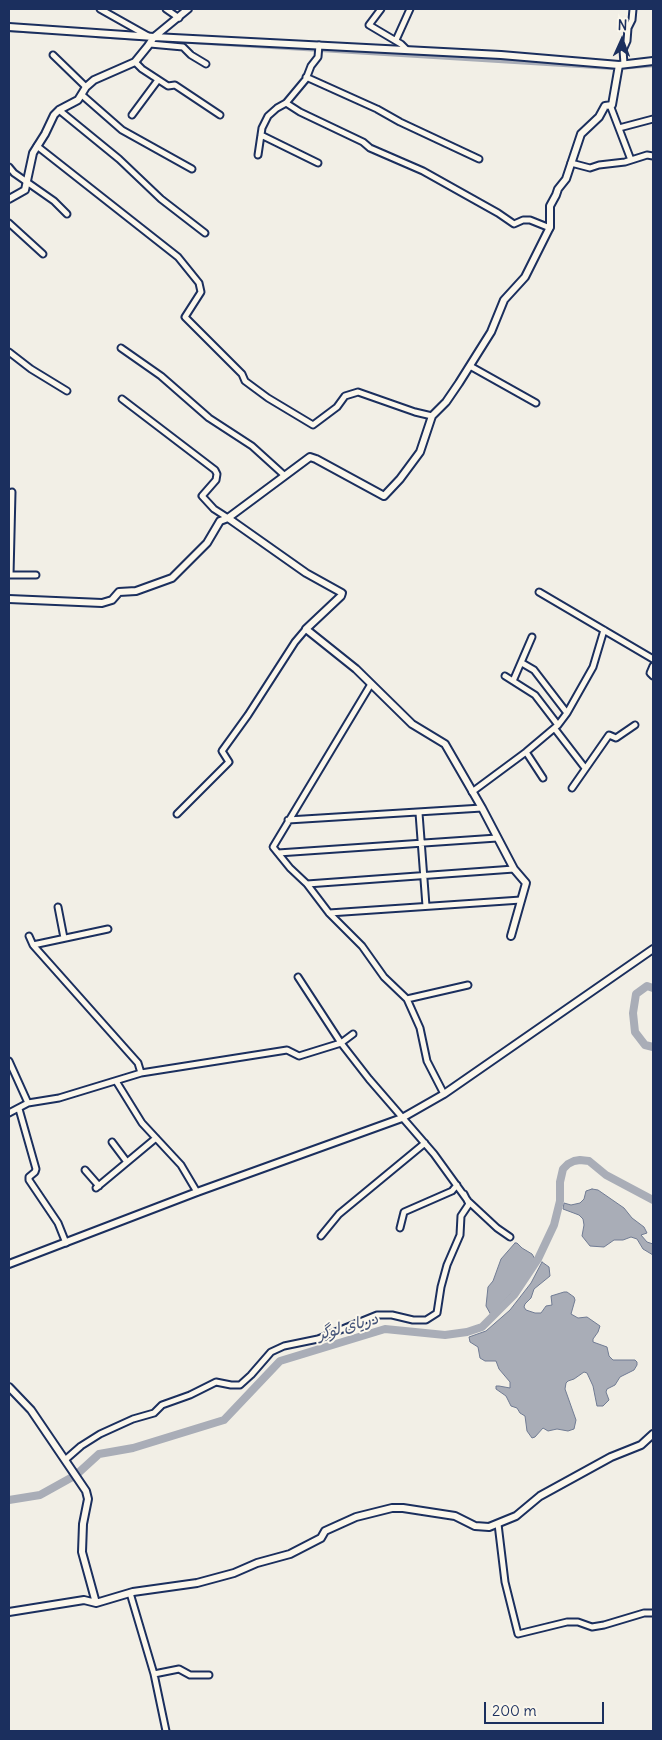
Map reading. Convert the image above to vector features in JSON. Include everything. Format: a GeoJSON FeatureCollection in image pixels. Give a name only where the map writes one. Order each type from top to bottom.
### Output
{"type":"FeatureCollection","features":[{"type":"Feature","properties":{"kind":"street"},"geometry":{"type":"LineString","coordinates":[[100,9],[152,40],[183,46],[191,55],[206,64]]}},
{"type":"Feature","properties":{"kind":"street"},"geometry":{"type":"LineString","coordinates":[[166,9],[179,18]]}},
{"type":"Feature","properties":{"kind":"street"},"geometry":{"type":"LineString","coordinates":[[9,199],[25,190],[28,182],[30,161],[54,115],[59,110],[72,104],[82,95],[86,87],[101,76],[135,62],[152,40],[188,9]]}},
{"type":"Feature","properties":{"kind":"street"},"geometry":{"type":"LineString","coordinates":[[381,9],[369,25],[396,40],[407,50]]}},
{"type":"Feature","properties":{"kind":"street"},"geometry":{"type":"LineString","coordinates":[[396,40],[410,9]]}},
{"type":"Feature","properties":{"kind":"street"},"geometry":{"type":"LineString","coordinates":[[9,599],[102,603],[112,600],[119,592],[136,591],[172,578],[207,543],[220,521],[228,518],[310,457],[316,458],[384,496],[400,479],[420,452],[432,416],[446,402],[470,366],[491,332],[504,300],[525,277],[550,228],[550,206],[558,189],[566,179],[581,134],[599,117],[605,106],[612,105],[633,9]]}},
{"type":"Feature","properties":{"kind":"street"},"geometry":{"type":"LineString","coordinates":[[9,27],[152,40],[407,50],[620,66],[653,61]]}},
{"type":"Feature","properties":{"kind":"street"},"geometry":{"type":"LineString","coordinates":[[258,156],[261,135],[268,116],[286,103],[306,77],[318,57],[319,47]]}},
{"type":"Feature","properties":{"kind":"street"},"geometry":{"type":"LineString","coordinates":[[54,55],[86,87]]}},
{"type":"Feature","properties":{"kind":"street"},"geometry":{"type":"LineString","coordinates":[[135,62],[158,80],[168,86],[176,85],[220,115]]}},
{"type":"Feature","properties":{"kind":"street"},"geometry":{"type":"LineString","coordinates":[[306,77],[479,159]]}},
{"type":"Feature","properties":{"kind":"street"},"geometry":{"type":"LineString","coordinates":[[132,114],[158,80]]}},
{"type":"Feature","properties":{"kind":"street"},"geometry":{"type":"LineString","coordinates":[[82,95],[122,130],[192,169]]}},
{"type":"Feature","properties":{"kind":"street"},"geometry":{"type":"LineString","coordinates":[[286,103],[300,112],[363,142],[370,148],[423,171],[514,224],[523,220],[530,220],[550,228]]}},
{"type":"Feature","properties":{"kind":"street"},"geometry":{"type":"LineString","coordinates":[[610,105],[631,160]]}},
{"type":"Feature","properties":{"kind":"street"},"geometry":{"type":"LineString","coordinates":[[59,110],[119,159],[161,199],[205,233]]}},
{"type":"Feature","properties":{"kind":"street"},"geometry":{"type":"LineString","coordinates":[[619,128],[653,119]]}},
{"type":"Feature","properties":{"kind":"street"},"geometry":{"type":"LineString","coordinates":[[261,135],[318,163]]}},
{"type":"Feature","properties":{"kind":"street"},"geometry":{"type":"LineString","coordinates":[[37,146],[178,257],[198,283],[201,292],[185,317],[242,374],[245,381],[268,398],[313,425],[345,396],[358,392],[432,416]]}},
{"type":"Feature","properties":{"kind":"street"},"geometry":{"type":"LineString","coordinates":[[571,164],[590,168],[647,155],[653,156]]}},
{"type":"Feature","properties":{"kind":"street"},"geometry":{"type":"LineString","coordinates":[[9,167],[54,201],[67,214]]}},
{"type":"Feature","properties":{"kind":"street"},"geometry":{"type":"LineString","coordinates":[[9,223],[43,254]]}},
{"type":"Feature","properties":{"kind":"street"},"geometry":{"type":"LineString","coordinates":[[121,348],[160,376],[209,418],[252,446],[284,475]]}},
{"type":"Feature","properties":{"kind":"street"},"geometry":{"type":"LineString","coordinates":[[9,352],[30,369],[66,390]]}},
{"type":"Feature","properties":{"kind":"street"},"geometry":{"type":"LineString","coordinates":[[470,366],[536,403]]}},
{"type":"Feature","properties":{"kind":"street"},"geometry":{"type":"LineString","coordinates":[[122,399],[215,470],[217,474],[216,480],[202,496],[214,510],[306,573],[342,593],[295,642],[248,715],[222,751],[229,762],[177,814]]}},
{"type":"Feature","properties":{"kind":"street"},"geometry":{"type":"LineString","coordinates":[[12,492],[9,575],[36,574]]}},
{"type":"Feature","properties":{"kind":"street"},"geometry":{"type":"LineString","coordinates":[[539,592],[653,659]]}},
{"type":"Feature","properties":{"kind":"street"},"geometry":{"type":"LineString","coordinates":[[306,629],[356,669],[412,724],[445,744],[514,869],[526,883],[511,936]]}},
{"type":"Feature","properties":{"kind":"street"},"geometry":{"type":"LineString","coordinates":[[472,792],[526,752],[556,727],[568,713],[593,667],[604,630]]}},
{"type":"Feature","properties":{"kind":"street"},"geometry":{"type":"LineString","coordinates":[[513,681],[532,637]]}},
{"type":"Feature","properties":{"kind":"street"},"geometry":{"type":"LineString","coordinates":[[522,663],[534,670],[568,713]]}},
{"type":"Feature","properties":{"kind":"street"},"geometry":{"type":"LineString","coordinates":[[653,666],[650,673],[653,676]]}},
{"type":"Feature","properties":{"kind":"street"},"geometry":{"type":"LineString","coordinates":[[505,676],[535,695],[585,768]]}},
{"type":"Feature","properties":{"kind":"street"},"geometry":{"type":"LineString","coordinates":[[371,684],[273,845],[329,913],[362,946],[384,977],[407,999],[420,1028],[427,1060],[444,1094]]}},
{"type":"Feature","properties":{"kind":"street"},"geometry":{"type":"LineString","coordinates":[[572,788],[609,735],[616,738],[634,725]]}},
{"type":"Feature","properties":{"kind":"street"},"geometry":{"type":"LineString","coordinates":[[526,752],[543,778]]}},
{"type":"Feature","properties":{"kind":"street"},"geometry":{"type":"LineString","coordinates":[[288,820],[482,808]]}},
{"type":"Feature","properties":{"kind":"street"},"geometry":{"type":"LineString","coordinates":[[419,813],[426,906]]}},
{"type":"Feature","properties":{"kind":"street"},"geometry":{"type":"LineString","coordinates":[[278,853],[497,838]]}},
{"type":"Feature","properties":{"kind":"street"},"geometry":{"type":"LineString","coordinates":[[307,884],[514,869]]}},
{"type":"Feature","properties":{"kind":"street"},"geometry":{"type":"LineString","coordinates":[[329,913],[521,900]]}},
{"type":"Feature","properties":{"kind":"street"},"geometry":{"type":"LineString","coordinates":[[58,907],[64,938]]}},
{"type":"Feature","properties":{"kind":"street"},"geometry":{"type":"LineString","coordinates":[[33,945],[108,929]]}},
{"type":"Feature","properties":{"kind":"street"},"geometry":{"type":"LineString","coordinates":[[29,936],[33,945],[138,1063],[141,1073]]}},
{"type":"Feature","properties":{"kind":"street"},"geometry":{"type":"LineString","coordinates":[[9,1264],[197,1192],[402,1118],[444,1094],[653,949]]}},
{"type":"Feature","properties":{"kind":"street"},"geometry":{"type":"LineString","coordinates":[[298,977],[341,1043],[369,1079],[425,1143],[468,1200],[497,1228],[510,1237]]}},
{"type":"Feature","properties":{"kind":"street"},"geometry":{"type":"LineString","coordinates":[[407,999],[468,985]]}},
{"type":"Feature","properties":{"kind":"street"},"geometry":{"type":"LineString","coordinates":[[9,1112],[19,1109],[28,1103],[59,1098],[141,1073],[277,1051],[287,1050],[299,1056],[341,1043],[354,1034]]}},
{"type":"Feature","properties":{"kind":"street"},"geometry":{"type":"LineString","coordinates":[[9,1061],[28,1103]]}},
{"type":"Feature","properties":{"kind":"street"},"geometry":{"type":"LineString","coordinates":[[116,1081],[142,1123],[181,1165],[197,1192]]}},
{"type":"Feature","properties":{"kind":"street"},"geometry":{"type":"LineString","coordinates":[[19,1109],[36,1169],[36,1172],[29,1177],[29,1180],[58,1223],[66,1243]]}},
{"type":"Feature","properties":{"kind":"street"},"geometry":{"type":"LineString","coordinates":[[85,1170],[98,1187],[156,1138]]}},
{"type":"Feature","properties":{"kind":"street"},"geometry":{"type":"LineString","coordinates":[[112,1142],[127,1162]]}},
{"type":"Feature","properties":{"kind":"street"},"geometry":{"type":"LineString","coordinates":[[321,1236],[339,1214],[425,1143]]}},
{"type":"Feature","properties":{"kind":"street"},"geometry":{"type":"LineString","coordinates":[[400,1228],[404,1212],[452,1191],[457,1185]]}},
{"type":"Feature","properties":{"kind":"street"},"geometry":{"type":"LineString","coordinates":[[67,1463],[81,1446],[100,1434],[133,1419],[154,1413],[162,1406],[190,1396],[216,1382],[240,1385],[252,1375],[271,1352],[284,1346],[318,1338],[376,1315],[392,1315],[413,1320],[426,1320],[437,1313],[441,1286],[447,1265],[460,1235],[461,1216],[469,1204],[464,1194]]}},
{"type":"Feature","properties":{"kind":"street"},"geometry":{"type":"LineString","coordinates":[[9,1387],[31,1410],[86,1491],[88,1499],[83,1524],[82,1552],[96,1603]]}},
{"type":"Feature","properties":{"kind":"street"},"geometry":{"type":"LineString","coordinates":[[9,1612],[84,1600],[96,1603],[130,1593],[197,1583],[234,1573],[257,1563],[290,1554],[321,1538],[325,1531],[356,1517],[392,1508],[455,1516],[480,1528],[498,1524],[516,1516],[540,1496],[611,1457],[641,1445],[653,1434]]}},
{"type":"Feature","properties":{"kind":"street"},"geometry":{"type":"LineString","coordinates":[[498,1524],[505,1582],[518,1634],[567,1622],[578,1622],[592,1627],[644,1613],[653,1613]]}},
{"type":"Feature","properties":{"kind":"street"},"geometry":{"type":"LineString","coordinates":[[130,1593],[154,1674],[166,1731]]}},
{"type":"Feature","properties":{"kind":"street"},"geometry":{"type":"LineString","coordinates":[[154,1674],[178,1669],[190,1675],[209,1675]]}},
{"type":"Feature","properties":{"kind":"shaded area"},"geometry":{"type":"Polygon","coordinates":[[[598,1190],[624,1208],[632,1218],[644,1227],[647,1233],[641,1235],[647,1242],[653,1244],[653,1255],[643,1249],[637,1239],[631,1237],[623,1240],[614,1240],[604,1247],[590,1246],[582,1236],[583,1219],[579,1215],[563,1209],[564,1203],[571,1205],[580,1203],[584,1199],[586,1191],[598,1190]]]}},
{"type":"Feature","properties":{"kind":"shaded area"},"geometry":{"type":"Polygon","coordinates":[[[515,1243],[532,1254],[535,1259],[522,1281],[491,1315],[486,1306],[488,1287],[493,1281],[501,1259],[515,1243]]]}},
{"type":"Feature","properties":{"kind":"shaded area"},"geometry":{"type":"Polygon","coordinates":[[[542,1262],[549,1267],[550,1276],[534,1289],[531,1298],[525,1304],[526,1310],[541,1313],[546,1306],[552,1305],[551,1296],[567,1292],[575,1300],[571,1314],[578,1318],[587,1317],[600,1326],[593,1342],[607,1347],[609,1356],[613,1360],[635,1360],[637,1365],[634,1370],[620,1377],[615,1385],[607,1389],[606,1392],[609,1400],[603,1406],[597,1406],[593,1386],[587,1373],[584,1372],[568,1381],[565,1389],[576,1420],[574,1429],[568,1431],[557,1429],[548,1431],[543,1428],[532,1438],[527,1431],[525,1416],[517,1408],[511,1406],[506,1396],[496,1389],[496,1386],[510,1388],[510,1382],[499,1369],[496,1361],[485,1361],[480,1358],[478,1347],[470,1342],[469,1337],[486,1331],[510,1310],[531,1283],[542,1262]]]}},
{"type":"Feature","properties":{"kind":"waterway"},"geometry":{"type":"LineString","coordinates":[[9,30],[45,32]]}},
{"type":"Feature","properties":{"kind":"waterway"},"geometry":{"type":"LineString","coordinates":[[97,36],[616,68],[653,65]]}},
{"type":"Feature","properties":{"kind":"waterway","name":"دریای لوگر"},"geometry":{"type":"LineString","coordinates":[[653,988],[647,986],[636,994],[633,1013],[635,1032],[645,1045],[653,1047]]}},
{"type":"Feature","properties":{"kind":"waterway","name":"دریای لوگر"},"geometry":{"type":"LineString","coordinates":[[9,1500],[40,1495],[76,1475],[99,1454],[133,1448],[224,1420],[280,1361],[385,1329],[445,1335],[467,1332],[482,1327],[514,1295],[538,1259],[554,1225],[560,1201],[560,1182],[563,1169],[574,1161],[589,1161],[606,1175],[653,1200]]}}]}
